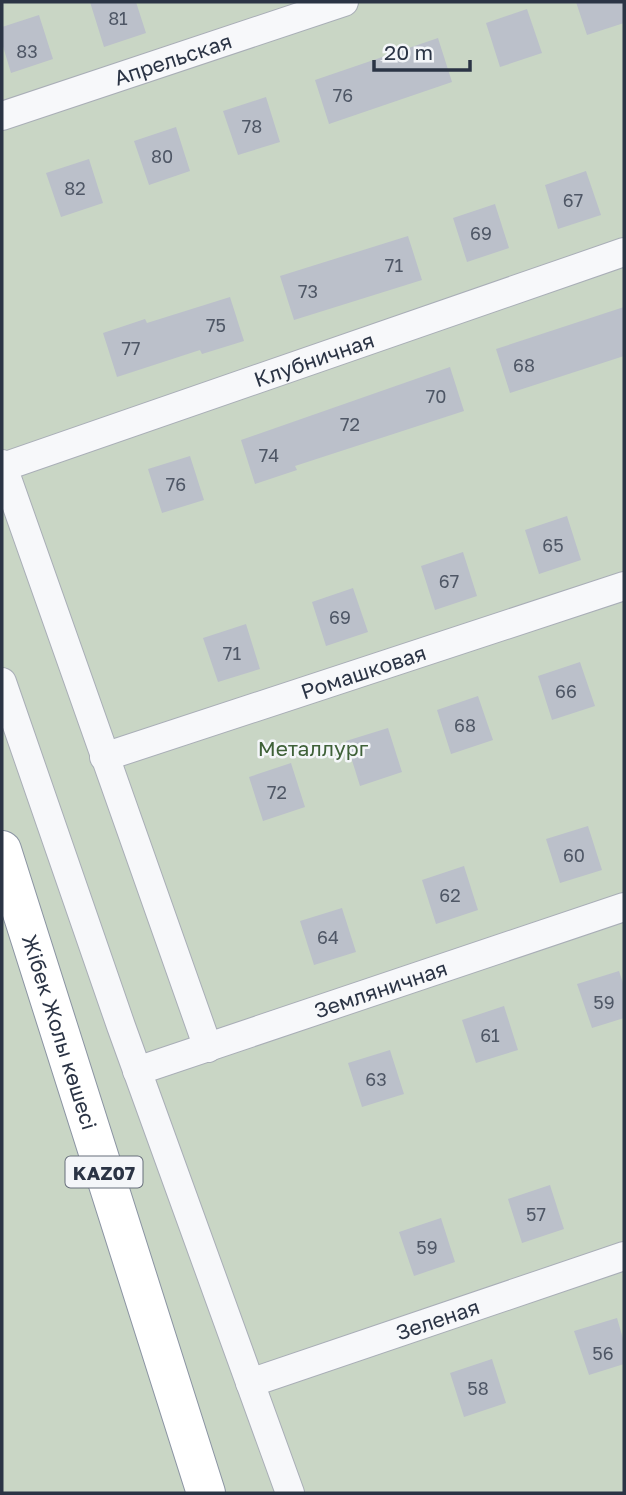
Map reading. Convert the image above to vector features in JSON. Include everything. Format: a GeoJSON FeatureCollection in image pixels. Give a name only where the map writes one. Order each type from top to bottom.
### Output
{"type":"FeatureCollection","features":[{"type":"Feature","properties":{"kind":"highway","name":"Жібек Жолы көшесі"},"geometry":{"type":"LineString","coordinates":[[2,850],[206,1493]]}},
{"type":"Feature","properties":{"kind":"street","name":"Апрельская"},"geometry":{"type":"LineString","coordinates":[[2,116],[344,2]]}},
{"type":"Feature","properties":{"kind":"street","name":"Клубничная"},"geometry":{"type":"LineString","coordinates":[[2,466],[624,252]]}},
{"type":"Feature","properties":{"kind":"street"},"geometry":{"type":"LineString","coordinates":[[2,466],[208,1048]]}},
{"type":"Feature","properties":{"kind":"street","name":"Ромашковая"},"geometry":{"type":"LineString","coordinates":[[104,757],[624,586]]}},
{"type":"Feature","properties":{"kind":"street"},"geometry":{"type":"LineString","coordinates":[[2,682],[137,1071],[290,1493]]}},
{"type":"Feature","properties":{"kind":"street","name":"Земляничная"},"geometry":{"type":"LineString","coordinates":[[137,1071],[624,907]]}},
{"type":"Feature","properties":{"kind":"street","name":"Зеленая"},"geometry":{"type":"LineString","coordinates":[[250,1383],[624,1256]]}},
{"type":"Feature","properties":{"kind":"green space","name":"Металлург"},"geometry":{"type":"Polygon","coordinates":[[[2,2],[624,2],[624,1493],[2,1493],[2,2]]]}},
{"type":"Feature","properties":{"kind":"building"},"geometry":{"type":"Polygon","coordinates":[[[90,2],[136,2],[146,33],[104,47],[90,2]]]}},
{"type":"Feature","properties":{"kind":"building"},"geometry":{"type":"Polygon","coordinates":[[[576,2],[624,2],[624,23],[587,35],[576,2]]]}},
{"type":"Feature","properties":{"kind":"building"},"geometry":{"type":"Polygon","coordinates":[[[527,9],[542,53],[500,67],[486,23],[527,9]]]}},
{"type":"Feature","properties":{"kind":"building"},"geometry":{"type":"Polygon","coordinates":[[[39,15],[53,59],[11,73],[2,43],[2,27],[39,15]]]}},
{"type":"Feature","properties":{"kind":"building"},"geometry":{"type":"Polygon","coordinates":[[[438,38],[452,82],[329,124],[315,80],[438,38]]]}},
{"type":"Feature","properties":{"kind":"building"},"geometry":{"type":"Polygon","coordinates":[[[266,97],[280,142],[238,155],[223,111],[266,97]]]}},
{"type":"Feature","properties":{"kind":"building"},"geometry":{"type":"Polygon","coordinates":[[[176,127],[190,171],[149,185],[134,141],[176,127]]]}},
{"type":"Feature","properties":{"kind":"building"},"geometry":{"type":"Polygon","coordinates":[[[89,159],[103,203],[61,217],[46,173],[89,159]]]}},
{"type":"Feature","properties":{"kind":"building"},"geometry":{"type":"Polygon","coordinates":[[[586,171],[601,215],[558,229],[545,185],[586,171]]]}},
{"type":"Feature","properties":{"kind":"building"},"geometry":{"type":"Polygon","coordinates":[[[495,204],[509,248],[467,262],[453,218],[495,204]]]}},
{"type":"Feature","properties":{"kind":"building"},"geometry":{"type":"Polygon","coordinates":[[[408,236],[422,280],[294,320],[280,276],[408,236]]]}},
{"type":"Feature","properties":{"kind":"building"},"geometry":{"type":"Polygon","coordinates":[[[230,297],[244,341],[202,354],[200,350],[117,377],[103,333],[145,319],[147,323],[230,297]]]}},
{"type":"Feature","properties":{"kind":"building"},"geometry":{"type":"Polygon","coordinates":[[[624,307],[624,356],[510,393],[496,349],[624,307]]]}},
{"type":"Feature","properties":{"kind":"building"},"geometry":{"type":"Polygon","coordinates":[[[450,367],[464,411],[295,466],[297,470],[255,484],[241,440],[450,367]]]}},
{"type":"Feature","properties":{"kind":"building"},"geometry":{"type":"Polygon","coordinates":[[[190,456],[204,500],[162,513],[148,469],[190,456]]]}},
{"type":"Feature","properties":{"kind":"building"},"geometry":{"type":"Polygon","coordinates":[[[567,516],[581,560],[539,574],[525,530],[567,516]]]}},
{"type":"Feature","properties":{"kind":"building"},"geometry":{"type":"Polygon","coordinates":[[[463,552],[477,596],[435,610],[421,566],[463,552]]]}},
{"type":"Feature","properties":{"kind":"building"},"geometry":{"type":"Polygon","coordinates":[[[353,588],[368,632],[326,646],[312,602],[353,588]]]}},
{"type":"Feature","properties":{"kind":"building"},"geometry":{"type":"Polygon","coordinates":[[[246,624],[260,669],[218,682],[203,638],[246,624]]]}},
{"type":"Feature","properties":{"kind":"building"},"geometry":{"type":"Polygon","coordinates":[[[580,662],[595,706],[552,720],[538,676],[580,662]]]}},
{"type":"Feature","properties":{"kind":"building"},"geometry":{"type":"Polygon","coordinates":[[[478,696],[493,740],[451,754],[437,710],[478,696]]]}},
{"type":"Feature","properties":{"kind":"building"},"geometry":{"type":"Polygon","coordinates":[[[388,728],[402,772],[360,786],[346,741],[388,728]]]}},
{"type":"Feature","properties":{"kind":"building"},"geometry":{"type":"Polygon","coordinates":[[[291,763],[305,807],[263,821],[249,777],[291,763]]]}},
{"type":"Feature","properties":{"kind":"building"},"geometry":{"type":"Polygon","coordinates":[[[588,826],[602,870],[560,883],[546,839],[588,826]]]}},
{"type":"Feature","properties":{"kind":"building"},"geometry":{"type":"Polygon","coordinates":[[[464,866],[478,910],[436,924],[422,880],[464,866]]]}},
{"type":"Feature","properties":{"kind":"building"},"geometry":{"type":"Polygon","coordinates":[[[342,908],[356,952],[314,965],[300,921],[342,908]]]}},
{"type":"Feature","properties":{"kind":"building"},"geometry":{"type":"Polygon","coordinates":[[[619,971],[624,986],[624,1018],[592,1028],[577,984],[619,971]]]}},
{"type":"Feature","properties":{"kind":"building"},"geometry":{"type":"Polygon","coordinates":[[[504,1006],[518,1050],[476,1063],[462,1020],[504,1006]]]}},
{"type":"Feature","properties":{"kind":"building"},"geometry":{"type":"Polygon","coordinates":[[[390,1050],[404,1094],[362,1107],[348,1063],[390,1050]]]}},
{"type":"Feature","properties":{"kind":"building"},"geometry":{"type":"Polygon","coordinates":[[[550,1185],[564,1229],[522,1243],[508,1199],[550,1185]]]}},
{"type":"Feature","properties":{"kind":"building"},"geometry":{"type":"Polygon","coordinates":[[[441,1218],[455,1262],[414,1276],[399,1232],[441,1218]]]}},
{"type":"Feature","properties":{"kind":"building"},"geometry":{"type":"Polygon","coordinates":[[[617,1318],[624,1342],[624,1364],[589,1375],[574,1331],[617,1318]]]}},
{"type":"Feature","properties":{"kind":"building"},"geometry":{"type":"Polygon","coordinates":[[[492,1359],[506,1403],[464,1417],[450,1373],[492,1359]]]}}]}
